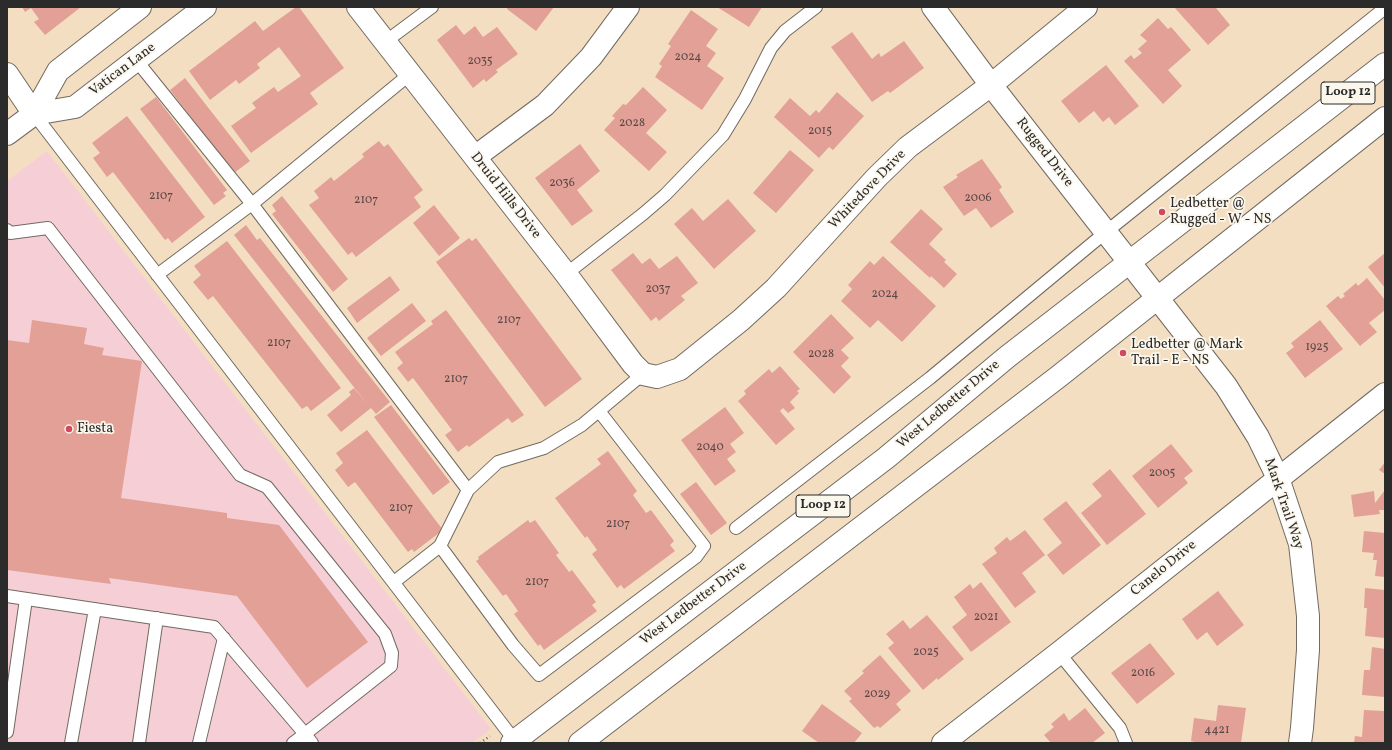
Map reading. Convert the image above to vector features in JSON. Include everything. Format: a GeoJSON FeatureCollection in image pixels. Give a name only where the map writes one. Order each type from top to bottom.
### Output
{"type":"FeatureCollection","features":[{"type":"Feature","properties":{"kind":"street","name":"Vatican Lane"},"geometry":{"type":"LineString","coordinates":[[7,134],[34,114],[58,71],[140,7]]}},
{"type":"Feature","properties":{"kind":"street","name":"Vatican Lane"},"geometry":{"type":"LineString","coordinates":[[34,114],[75,107],[205,7]]}},
{"type":"Feature","properties":{"kind":"street","name":"Druid Hills Drive"},"geometry":{"type":"LineString","coordinates":[[358,7],[566,274],[633,364],[650,376]]}},
{"type":"Feature","properties":{"kind":"street"},"geometry":{"type":"LineString","coordinates":[[475,157],[544,105],[591,57],[628,7]]}},
{"type":"Feature","properties":{"kind":"street","name":"Rugged Drive"},"geometry":{"type":"LineString","coordinates":[[933,7],[991,85],[1157,298]]}},
{"type":"Feature","properties":{"kind":"street","name":"Whitedove Drive"},"geometry":{"type":"LineString","coordinates":[[650,376],[680,369],[741,320],[776,288],[877,177],[908,147],[991,85],[1086,7]]}},
{"type":"Feature","properties":{"kind":"street","name":"West Ledbetter Drive"},"geometry":{"type":"LineString","coordinates":[[513,742],[886,458],[1008,357],[1385,64]]}},
{"type":"Feature","properties":{"kind":"street"},"geometry":{"type":"LineString","coordinates":[[7,74],[34,114]]}},
{"type":"Feature","properties":{"kind":"street","name":"Loop 12"},"geometry":{"type":"LineString","coordinates":[[580,743],[1058,377],[1385,118]]}},
{"type":"Feature","properties":{"kind":"street","name":"Mark Trail Way"},"geometry":{"type":"LineString","coordinates":[[1157,298],[1226,386],[1258,437],[1278,478],[1300,544],[1308,616],[1308,650],[1300,743]]}},
{"type":"Feature","properties":{"kind":"street","name":"Canelo Drive"},"geometry":{"type":"LineString","coordinates":[[943,743],[1059,653],[1385,394]]}},
{"type":"Feature","properties":{"kind":"lane"},"geometry":{"type":"LineString","coordinates":[[385,42],[432,7]]}},
{"type":"Feature","properties":{"kind":"lane"},"geometry":{"type":"LineString","coordinates":[[566,274],[665,195],[723,135],[745,99],[771,48],[785,31],[816,7]]}},
{"type":"Feature","properties":{"kind":"lane"},"geometry":{"type":"LineString","coordinates":[[736,528],[930,378],[1106,232],[1385,8]]}},
{"type":"Feature","properties":{"kind":"lane"},"geometry":{"type":"LineString","coordinates":[[136,60],[252,204],[468,490]]}},
{"type":"Feature","properties":{"kind":"lane"},"geometry":{"type":"LineString","coordinates":[[157,275],[252,204],[410,74]]}},
{"type":"Feature","properties":{"kind":"lane"},"geometry":{"type":"LineString","coordinates":[[34,114],[394,582],[513,742]]}},
{"type":"Feature","properties":{"kind":"lane"},"geometry":{"type":"LineString","coordinates":[[8,233],[48,228],[240,475],[267,487],[385,634],[392,653],[391,666],[308,739],[293,743]]}},
{"type":"Feature","properties":{"kind":"lane"},"geometry":{"type":"LineString","coordinates":[[394,582],[440,546],[468,490],[498,462],[544,448],[582,425],[599,411],[650,376]]}},
{"type":"Feature","properties":{"kind":"lane"},"geometry":{"type":"LineString","coordinates":[[440,546],[513,645],[539,675],[696,557],[704,546],[599,411]]}},
{"type":"Feature","properties":{"kind":"lane"},"geometry":{"type":"LineString","coordinates":[[7,596],[214,626],[308,739]]}},
{"type":"Feature","properties":{"kind":"lane"},"geometry":{"type":"LineString","coordinates":[[7,732],[26,599]]}},
{"type":"Feature","properties":{"kind":"lane"},"geometry":{"type":"LineString","coordinates":[[71,743],[95,609]]}},
{"type":"Feature","properties":{"kind":"lane"},"geometry":{"type":"LineString","coordinates":[[139,743],[157,618]]}},
{"type":"Feature","properties":{"kind":"lane"},"geometry":{"type":"LineString","coordinates":[[199,743],[224,638]]}},
{"type":"Feature","properties":{"kind":"lane"},"geometry":{"type":"LineString","coordinates":[[1059,653],[1120,728],[1126,743]]}},
{"type":"Feature","properties":{"kind":"shaded area"},"geometry":{"type":"Polygon","coordinates":[[[47,151],[491,729],[472,743],[7,743],[7,181],[47,151]]]}},
{"type":"Feature","properties":{"kind":"building"},"geometry":{"type":"Polygon","coordinates":[[[22,7],[81,7],[45,35],[34,22],[39,19],[31,8],[25,12],[22,7]]]}},
{"type":"Feature","properties":{"kind":"building"},"geometry":{"type":"Polygon","coordinates":[[[296,7],[299,7],[344,68],[310,93],[318,104],[251,153],[231,126],[256,108],[252,103],[274,87],[278,92],[301,76],[279,47],[257,64],[260,68],[239,84],[236,80],[210,100],[189,71],[255,21],[263,31],[296,7]]]}},
{"type":"Feature","properties":{"kind":"building"},"geometry":{"type":"Polygon","coordinates":[[[508,7],[554,7],[536,31],[507,9],[508,7]]]}},
{"type":"Feature","properties":{"kind":"building"},"geometry":{"type":"Polygon","coordinates":[[[717,7],[762,7],[749,27],[717,7]]]}},
{"type":"Feature","properties":{"kind":"building"},"geometry":{"type":"Polygon","coordinates":[[[1174,7],[1217,7],[1216,8],[1230,25],[1208,45],[1174,7]]]}},
{"type":"Feature","properties":{"kind":"building"},"geometry":{"type":"Polygon","coordinates":[[[691,10],[718,29],[706,46],[716,53],[707,66],[724,78],[702,110],[655,77],[662,66],[659,64],[671,46],[668,44],[691,10]]]}},
{"type":"Feature","properties":{"kind":"building"},"geometry":{"type":"Polygon","coordinates":[[[1158,18],[1168,29],[1171,27],[1191,50],[1168,70],[1182,86],[1163,104],[1124,61],[1131,55],[1134,59],[1142,53],[1138,49],[1147,41],[1140,35],[1158,18]]]}},
{"type":"Feature","properties":{"kind":"building"},"geometry":{"type":"Polygon","coordinates":[[[456,25],[464,35],[475,26],[483,37],[497,27],[518,54],[496,70],[498,72],[486,82],[484,79],[473,88],[437,40],[456,25]]]}},
{"type":"Feature","properties":{"kind":"building"},"geometry":{"type":"Polygon","coordinates":[[[852,32],[872,59],[879,53],[881,57],[904,41],[924,68],[890,93],[888,91],[872,102],[831,47],[852,32]]]}},
{"type":"Feature","properties":{"kind":"building"},"geometry":{"type":"Polygon","coordinates":[[[1106,65],[1139,106],[1115,125],[1109,117],[1103,122],[1094,111],[1079,123],[1061,101],[1106,65]]]}},
{"type":"Feature","properties":{"kind":"building"},"geometry":{"type":"Polygon","coordinates":[[[185,78],[250,161],[234,173],[170,90],[185,78]]]}},
{"type":"Feature","properties":{"kind":"building"},"geometry":{"type":"Polygon","coordinates":[[[643,87],[667,110],[646,133],[667,152],[649,171],[604,130],[615,118],[612,116],[623,104],[626,105],[643,87]]]}},
{"type":"Feature","properties":{"kind":"building"},"geometry":{"type":"Polygon","coordinates":[[[837,92],[864,116],[833,150],[829,147],[819,158],[774,117],[790,98],[810,116],[816,110],[819,113],[837,92]]]}},
{"type":"Feature","properties":{"kind":"building"},"geometry":{"type":"Polygon","coordinates":[[[156,97],[227,190],[223,193],[226,196],[214,205],[140,109],[156,97]]]}},
{"type":"Feature","properties":{"kind":"building"},"geometry":{"type":"Polygon","coordinates":[[[127,116],[205,217],[172,243],[168,238],[165,240],[113,172],[107,177],[93,158],[100,153],[92,143],[127,116]]]}},
{"type":"Feature","properties":{"kind":"building"},"geometry":{"type":"Polygon","coordinates":[[[379,141],[384,147],[388,144],[423,190],[414,197],[421,207],[356,257],[352,252],[348,255],[309,205],[319,198],[314,191],[331,177],[334,181],[364,157],[362,154],[379,141]]]}},
{"type":"Feature","properties":{"kind":"building"},"geometry":{"type":"Polygon","coordinates":[[[580,144],[600,171],[577,190],[593,211],[572,226],[535,178],[580,144]]]}},
{"type":"Feature","properties":{"kind":"building"},"geometry":{"type":"Polygon","coordinates":[[[790,150],[814,170],[776,213],[753,193],[790,150]]]}},
{"type":"Feature","properties":{"kind":"building"},"geometry":{"type":"Polygon","coordinates":[[[982,159],[1002,187],[999,190],[1014,212],[991,228],[976,208],[964,216],[943,187],[958,177],[956,175],[982,159]]]}},
{"type":"Feature","properties":{"kind":"building"},"geometry":{"type":"Polygon","coordinates":[[[282,196],[348,279],[333,292],[272,214],[276,211],[272,205],[282,196]]]}},
{"type":"Feature","properties":{"kind":"building"},"geometry":{"type":"Polygon","coordinates":[[[728,199],[756,231],[714,269],[674,224],[692,208],[703,221],[728,199]]]}},
{"type":"Feature","properties":{"kind":"building"},"geometry":{"type":"Polygon","coordinates":[[[434,205],[460,238],[439,256],[413,223],[434,205]]]}},
{"type":"Feature","properties":{"kind":"building"},"geometry":{"type":"Polygon","coordinates":[[[921,209],[943,229],[929,244],[946,260],[944,262],[957,274],[944,288],[931,276],[930,278],[890,242],[921,209]]]}},
{"type":"Feature","properties":{"kind":"building"},"geometry":{"type":"Polygon","coordinates":[[[246,225],[257,240],[260,238],[390,402],[376,414],[371,408],[341,432],[327,415],[351,395],[349,392],[354,388],[368,405],[234,235],[246,225]]]}},
{"type":"Feature","properties":{"kind":"building"},"geometry":{"type":"Polygon","coordinates":[[[469,238],[472,241],[476,238],[582,379],[545,407],[436,262],[469,238]]]}},
{"type":"Feature","properties":{"kind":"building"},"geometry":{"type":"Polygon","coordinates":[[[227,241],[341,388],[311,411],[307,406],[302,409],[213,296],[208,300],[193,282],[201,275],[194,266],[227,241]]]}},
{"type":"Feature","properties":{"kind":"building"},"geometry":{"type":"Polygon","coordinates":[[[633,253],[642,264],[650,258],[659,269],[677,256],[698,283],[681,296],[685,300],[659,321],[656,317],[651,321],[611,270],[633,253]]]}},
{"type":"Feature","properties":{"kind":"building"},"geometry":{"type":"Polygon","coordinates":[[[1385,253],[1385,288],[1368,267],[1385,253]]]}},
{"type":"Feature","properties":{"kind":"building"},"geometry":{"type":"Polygon","coordinates":[[[883,256],[936,306],[902,342],[878,320],[870,328],[841,301],[852,289],[848,285],[870,261],[874,265],[883,256]]]}},
{"type":"Feature","properties":{"kind":"building"},"geometry":{"type":"Polygon","coordinates":[[[390,276],[400,290],[357,323],[347,308],[390,276]]]}},
{"type":"Feature","properties":{"kind":"building"},"geometry":{"type":"Polygon","coordinates":[[[1367,278],[1385,300],[1385,310],[1369,323],[1377,332],[1360,346],[1326,306],[1338,296],[1341,299],[1345,296],[1343,294],[1356,283],[1358,286],[1367,278]]]}},
{"type":"Feature","properties":{"kind":"building"},"geometry":{"type":"Polygon","coordinates":[[[412,303],[426,321],[381,356],[367,338],[412,303]]]}},
{"type":"Feature","properties":{"kind":"building"},"geometry":{"type":"Polygon","coordinates":[[[446,310],[524,415],[512,423],[508,418],[469,447],[467,445],[458,452],[445,435],[452,430],[413,378],[408,382],[397,368],[403,363],[395,352],[433,324],[431,321],[446,310]]]}},
{"type":"Feature","properties":{"kind":"building"},"geometry":{"type":"Polygon","coordinates":[[[831,314],[854,338],[841,350],[849,358],[841,366],[851,377],[834,394],[793,352],[831,314]]]}},
{"type":"Feature","properties":{"kind":"building"},"geometry":{"type":"Polygon","coordinates":[[[32,320],[87,328],[84,344],[104,348],[102,355],[142,361],[121,498],[227,513],[227,518],[279,525],[368,642],[307,688],[237,596],[109,578],[111,584],[7,570],[7,340],[29,343],[32,320]]]}},
{"type":"Feature","properties":{"kind":"building"},"geometry":{"type":"Polygon","coordinates":[[[1320,320],[1343,349],[1305,378],[1286,353],[1294,347],[1291,343],[1320,320]]]}},
{"type":"Feature","properties":{"kind":"building"},"geometry":{"type":"Polygon","coordinates":[[[780,366],[800,389],[797,391],[799,393],[790,402],[795,408],[788,413],[783,408],[780,411],[795,429],[776,445],[738,401],[746,394],[744,391],[769,369],[772,373],[780,366]]]}},
{"type":"Feature","properties":{"kind":"building"},"geometry":{"type":"Polygon","coordinates":[[[391,405],[450,482],[433,495],[374,417],[391,405]]]}},
{"type":"Feature","properties":{"kind":"building"},"geometry":{"type":"Polygon","coordinates":[[[725,407],[744,433],[730,444],[736,452],[727,459],[736,471],[715,486],[681,440],[725,407]]]}},
{"type":"Feature","properties":{"kind":"building"},"geometry":{"type":"Polygon","coordinates":[[[367,430],[443,530],[414,552],[412,549],[408,552],[355,482],[348,487],[335,470],[343,463],[336,453],[367,430]]]}},
{"type":"Feature","properties":{"kind":"building"},"geometry":{"type":"Polygon","coordinates":[[[1171,444],[1193,471],[1184,478],[1188,483],[1158,508],[1132,476],[1171,444]]]}},
{"type":"Feature","properties":{"kind":"building"},"geometry":{"type":"Polygon","coordinates":[[[608,451],[637,491],[633,495],[646,513],[651,510],[674,541],[670,545],[675,551],[624,589],[621,585],[617,588],[592,554],[597,550],[587,536],[585,538],[555,498],[601,464],[597,459],[608,451]]]}},
{"type":"Feature","properties":{"kind":"building"},"geometry":{"type":"Polygon","coordinates":[[[1385,462],[1385,474],[1379,470],[1385,462]]]}},
{"type":"Feature","properties":{"kind":"building"},"geometry":{"type":"Polygon","coordinates":[[[1110,469],[1146,514],[1107,545],[1081,513],[1102,496],[1092,484],[1110,469]]]}},
{"type":"Feature","properties":{"kind":"building"},"geometry":{"type":"Polygon","coordinates":[[[696,482],[727,523],[711,535],[680,494],[696,482]]]}},
{"type":"Feature","properties":{"kind":"building"},"geometry":{"type":"Polygon","coordinates":[[[1385,490],[1385,510],[1379,510],[1380,514],[1354,517],[1351,495],[1374,491],[1375,503],[1385,490]]]}},
{"type":"Feature","properties":{"kind":"building"},"geometry":{"type":"Polygon","coordinates":[[[1066,501],[1101,545],[1063,575],[1047,555],[1062,543],[1043,519],[1066,501]]]}},
{"type":"Feature","properties":{"kind":"building"},"geometry":{"type":"Polygon","coordinates":[[[528,520],[530,523],[535,520],[559,553],[556,555],[569,572],[572,570],[596,602],[592,605],[597,611],[544,650],[540,644],[538,646],[514,614],[518,611],[506,594],[503,596],[476,561],[479,559],[478,557],[528,520]]]}},
{"type":"Feature","properties":{"kind":"building"},"geometry":{"type":"Polygon","coordinates":[[[1025,530],[1045,555],[1022,573],[1036,592],[1015,608],[982,564],[997,553],[994,548],[1007,537],[1010,541],[1025,530]]]}},
{"type":"Feature","properties":{"kind":"building"},"geometry":{"type":"Polygon","coordinates":[[[1364,531],[1385,533],[1385,577],[1375,576],[1377,560],[1373,560],[1374,553],[1362,552],[1364,531]]]}},
{"type":"Feature","properties":{"kind":"building"},"geometry":{"type":"Polygon","coordinates":[[[981,582],[1011,622],[971,652],[952,627],[967,615],[954,597],[970,584],[973,589],[981,582]]]}},
{"type":"Feature","properties":{"kind":"building"},"geometry":{"type":"Polygon","coordinates":[[[1365,588],[1385,590],[1385,638],[1365,636],[1367,608],[1364,608],[1365,588]]]}},
{"type":"Feature","properties":{"kind":"building"},"geometry":{"type":"Polygon","coordinates":[[[1218,591],[1244,625],[1217,646],[1207,632],[1197,640],[1182,619],[1218,591]]]}},
{"type":"Feature","properties":{"kind":"building"},"geometry":{"type":"Polygon","coordinates":[[[927,615],[964,659],[923,690],[888,648],[894,643],[886,634],[903,620],[910,629],[927,615]]]}},
{"type":"Feature","properties":{"kind":"building"},"geometry":{"type":"Polygon","coordinates":[[[1150,643],[1175,674],[1137,704],[1111,673],[1150,643]]]}},
{"type":"Feature","properties":{"kind":"building"},"geometry":{"type":"Polygon","coordinates":[[[1372,647],[1385,649],[1385,697],[1362,695],[1364,670],[1370,670],[1372,647]]]}},
{"type":"Feature","properties":{"kind":"building"},"geometry":{"type":"Polygon","coordinates":[[[880,655],[911,691],[896,704],[901,710],[880,728],[878,726],[874,728],[849,701],[852,699],[844,691],[864,673],[862,671],[880,655]]]}},
{"type":"Feature","properties":{"kind":"building"},"geometry":{"type":"Polygon","coordinates":[[[822,704],[862,733],[854,743],[819,743],[802,731],[822,704]]]}},
{"type":"Feature","properties":{"kind":"building"},"geometry":{"type":"Polygon","coordinates":[[[1218,705],[1246,708],[1241,743],[1198,743],[1191,741],[1194,718],[1216,721],[1218,705]]]}},
{"type":"Feature","properties":{"kind":"building"},"geometry":{"type":"Polygon","coordinates":[[[1085,708],[1105,733],[1092,743],[1051,743],[1044,735],[1054,727],[1051,724],[1064,713],[1069,721],[1085,708]]]}},
{"type":"Feature","properties":{"kind":"building"},"geometry":{"type":"Polygon","coordinates":[[[1364,710],[1385,711],[1385,743],[1354,743],[1355,736],[1362,737],[1364,710]]]}},
{"type":"Feature","properties":{"kind":"place","name":"Ledbetter @ Rugged - W - NS"},"geometry":{"type":"Point","coordinates":[1162,212]}},
{"type":"Feature","properties":{"kind":"place","name":"Ledbetter @ Mark Trail - E - NS"},"geometry":{"type":"Point","coordinates":[1123,353]}},
{"type":"Feature","properties":{"kind":"place","name":"Fiesta"},"geometry":{"type":"Point","coordinates":[69,429]}}]}
